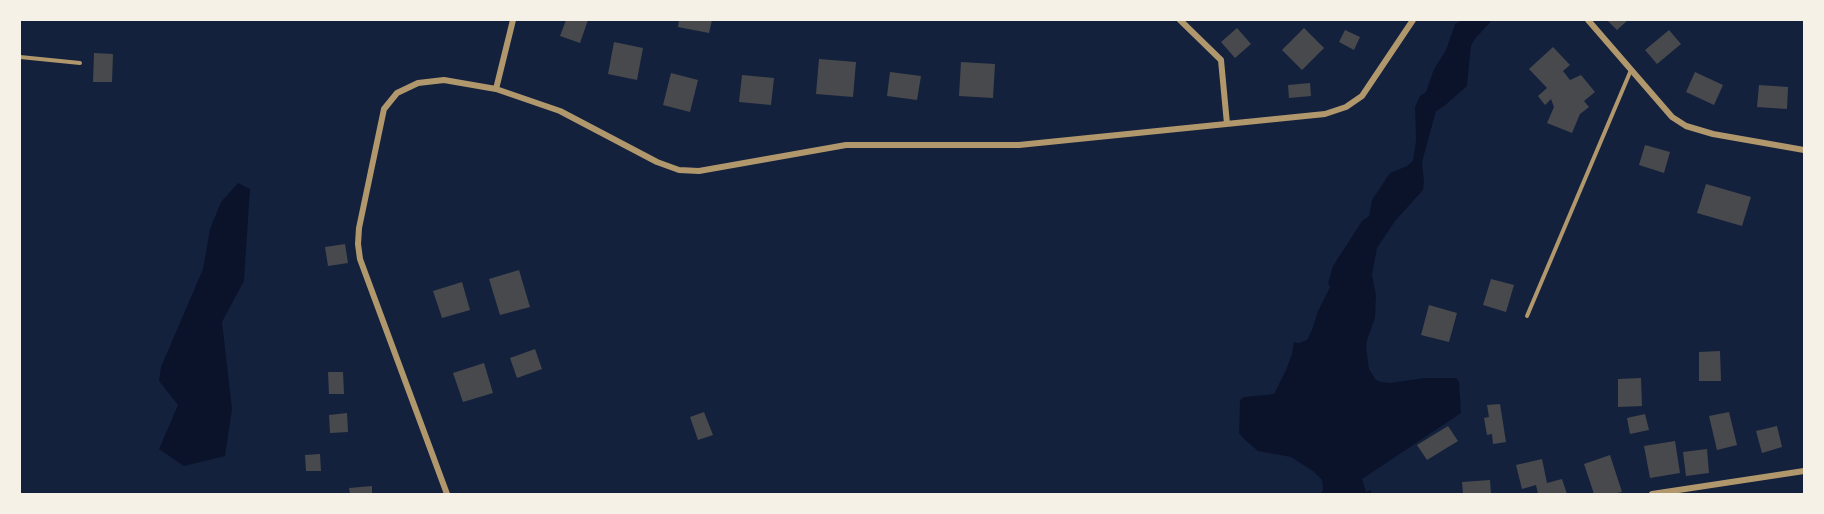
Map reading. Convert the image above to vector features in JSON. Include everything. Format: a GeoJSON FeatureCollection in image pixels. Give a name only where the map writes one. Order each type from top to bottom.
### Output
{"type":"FeatureCollection","features":[{"type":"Feature","properties":{"kind":"street"},"geometry":{"type":"LineString","coordinates":[[496,89],[513,20]]}},
{"type":"Feature","properties":{"kind":"street"},"geometry":{"type":"LineString","coordinates":[[1180,20],[1221,60],[1227,124]]}},
{"type":"Feature","properties":{"kind":"street"},"geometry":{"type":"LineString","coordinates":[[447,495],[360,259],[358,244],[359,228],[384,109],[397,93],[418,83],[444,80],[496,89],[560,111],[657,162],[679,170],[699,171],[846,145],[1019,145],[1325,114],[1346,108],[1362,96],[1413,20]]}},
{"type":"Feature","properties":{"kind":"street"},"geometry":{"type":"LineString","coordinates":[[1588,20],[1672,117],[1686,126],[1713,134],[1804,150]]}},
{"type":"Feature","properties":{"kind":"street"},"geometry":{"type":"LineString","coordinates":[[1652,495],[1804,471]]}},
{"type":"Feature","properties":{"kind":"lane"},"geometry":{"type":"LineString","coordinates":[[20,57],[80,63]]}},
{"type":"Feature","properties":{"kind":"lane"},"geometry":{"type":"LineString","coordinates":[[1527,316],[1631,69]]}},
{"type":"Feature","properties":{"kind":"water"},"geometry":{"type":"Polygon","coordinates":[[[1463,20],[1492,20],[1471,46],[1467,86],[1436,111],[1422,162],[1423,190],[1395,221],[1377,248],[1372,275],[1376,295],[1375,318],[1366,347],[1369,369],[1376,380],[1381,382],[1456,378],[1459,381],[1461,413],[1362,479],[1366,492],[1371,490],[1371,494],[1321,494],[1322,480],[1313,471],[1291,457],[1258,451],[1239,433],[1240,400],[1244,397],[1274,394],[1286,370],[1294,342],[1307,340],[1330,287],[1328,283],[1333,266],[1362,221],[1369,216],[1372,200],[1390,173],[1413,161],[1416,140],[1415,107],[1420,96],[1426,92],[1434,69],[1446,50],[1455,24],[1463,20]]]}},
{"type":"Feature","properties":{"kind":"water"},"geometry":{"type":"Polygon","coordinates":[[[238,183],[250,189],[244,281],[222,322],[232,409],[225,456],[184,466],[159,449],[178,405],[159,381],[161,367],[203,269],[210,229],[221,202],[238,183]]]}},
{"type":"Feature","properties":{"kind":"building"},"geometry":{"type":"Polygon","coordinates":[[[566,20],[588,20],[580,43],[560,36],[566,20]]]}},
{"type":"Feature","properties":{"kind":"building"},"geometry":{"type":"Polygon","coordinates":[[[679,20],[712,20],[709,33],[678,27],[679,20]]]}},
{"type":"Feature","properties":{"kind":"building"},"geometry":{"type":"Polygon","coordinates":[[[1607,20],[1628,20],[1617,30],[1607,20]]]}},
{"type":"Feature","properties":{"kind":"building"},"geometry":{"type":"Polygon","coordinates":[[[1237,28],[1251,44],[1235,58],[1221,42],[1237,28]]]}},
{"type":"Feature","properties":{"kind":"building"},"geometry":{"type":"Polygon","coordinates":[[[1304,28],[1324,48],[1302,70],[1282,50],[1304,28]]]}},
{"type":"Feature","properties":{"kind":"building"},"geometry":{"type":"Polygon","coordinates":[[[1345,30],[1360,37],[1354,50],[1339,42],[1345,30]]]}},
{"type":"Feature","properties":{"kind":"building"},"geometry":{"type":"Polygon","coordinates":[[[1669,30],[1681,44],[1657,64],[1645,50],[1669,30]]]}},
{"type":"Feature","properties":{"kind":"building"},"geometry":{"type":"Polygon","coordinates":[[[614,42],[643,48],[637,80],[608,74],[614,42]]]}},
{"type":"Feature","properties":{"kind":"building"},"geometry":{"type":"Polygon","coordinates":[[[1553,47],[1570,65],[1563,71],[1570,80],[1581,75],[1595,92],[1584,101],[1589,107],[1580,114],[1572,133],[1547,123],[1554,107],[1551,99],[1545,105],[1538,96],[1547,88],[1529,69],[1553,47]]]}},
{"type":"Feature","properties":{"kind":"building"},"geometry":{"type":"Polygon","coordinates":[[[94,53],[113,54],[112,82],[93,82],[94,53]]]}},
{"type":"Feature","properties":{"kind":"building"},"geometry":{"type":"Polygon","coordinates":[[[819,59],[856,62],[853,97],[816,94],[819,59]]]}},
{"type":"Feature","properties":{"kind":"building"},"geometry":{"type":"Polygon","coordinates":[[[961,62],[995,64],[993,98],[959,96],[961,62]]]}},
{"type":"Feature","properties":{"kind":"building"},"geometry":{"type":"Polygon","coordinates":[[[890,72],[921,76],[917,100],[887,96],[890,72]]]}},
{"type":"Feature","properties":{"kind":"building"},"geometry":{"type":"Polygon","coordinates":[[[1695,72],[1723,85],[1714,105],[1686,92],[1695,72]]]}},
{"type":"Feature","properties":{"kind":"building"},"geometry":{"type":"Polygon","coordinates":[[[671,73],[698,80],[690,112],[663,105],[671,73]]]}},
{"type":"Feature","properties":{"kind":"building"},"geometry":{"type":"Polygon","coordinates":[[[742,75],[774,78],[771,105],[739,102],[742,75]]]}},
{"type":"Feature","properties":{"kind":"building"},"geometry":{"type":"Polygon","coordinates":[[[1310,83],[1311,96],[1289,98],[1288,85],[1310,83]]]}},
{"type":"Feature","properties":{"kind":"building"},"geometry":{"type":"Polygon","coordinates":[[[1759,85],[1788,87],[1787,109],[1757,107],[1759,85]]]}},
{"type":"Feature","properties":{"kind":"building"},"geometry":{"type":"Polygon","coordinates":[[[1645,145],[1670,152],[1664,173],[1639,165],[1645,145]]]}},
{"type":"Feature","properties":{"kind":"building"},"geometry":{"type":"Polygon","coordinates":[[[1706,184],[1751,197],[1742,226],[1697,213],[1706,184]]]}},
{"type":"Feature","properties":{"kind":"building"},"geometry":{"type":"Polygon","coordinates":[[[345,244],[348,263],[328,266],[325,247],[345,244]]]}},
{"type":"Feature","properties":{"kind":"building"},"geometry":{"type":"Polygon","coordinates":[[[519,270],[530,307],[500,315],[489,279],[519,270]]]}},
{"type":"Feature","properties":{"kind":"building"},"geometry":{"type":"Polygon","coordinates":[[[1491,279],[1514,285],[1506,312],[1483,305],[1491,279]]]}},
{"type":"Feature","properties":{"kind":"building"},"geometry":{"type":"Polygon","coordinates":[[[462,282],[470,310],[442,318],[433,291],[462,282]]]}},
{"type":"Feature","properties":{"kind":"building"},"geometry":{"type":"Polygon","coordinates":[[[1429,305],[1457,313],[1449,342],[1421,335],[1429,305]]]}},
{"type":"Feature","properties":{"kind":"building"},"geometry":{"type":"Polygon","coordinates":[[[535,349],[542,369],[517,378],[510,358],[535,349]]]}},
{"type":"Feature","properties":{"kind":"building"},"geometry":{"type":"Polygon","coordinates":[[[1720,351],[1721,381],[1699,381],[1699,352],[1720,351]]]}},
{"type":"Feature","properties":{"kind":"building"},"geometry":{"type":"Polygon","coordinates":[[[484,363],[493,393],[463,402],[453,373],[484,363]]]}},
{"type":"Feature","properties":{"kind":"building"},"geometry":{"type":"Polygon","coordinates":[[[328,372],[343,372],[344,394],[329,394],[328,372]]]}},
{"type":"Feature","properties":{"kind":"building"},"geometry":{"type":"Polygon","coordinates":[[[1641,378],[1642,406],[1618,407],[1618,379],[1641,378]]]}},
{"type":"Feature","properties":{"kind":"building"},"geometry":{"type":"Polygon","coordinates":[[[1500,404],[1506,442],[1493,444],[1492,434],[1487,435],[1484,418],[1489,417],[1487,405],[1500,404]]]}},
{"type":"Feature","properties":{"kind":"building"},"geometry":{"type":"Polygon","coordinates":[[[704,412],[713,435],[698,440],[690,417],[704,412]]]}},
{"type":"Feature","properties":{"kind":"building"},"geometry":{"type":"Polygon","coordinates":[[[1729,412],[1737,445],[1717,450],[1709,416],[1729,412]]]}},
{"type":"Feature","properties":{"kind":"building"},"geometry":{"type":"Polygon","coordinates":[[[347,413],[348,432],[330,433],[329,415],[347,413]]]}},
{"type":"Feature","properties":{"kind":"building"},"geometry":{"type":"Polygon","coordinates":[[[1645,414],[1649,430],[1630,434],[1627,418],[1645,414]]]}},
{"type":"Feature","properties":{"kind":"building"},"geometry":{"type":"Polygon","coordinates":[[[1448,426],[1458,441],[1427,460],[1417,445],[1448,426]]]}},
{"type":"Feature","properties":{"kind":"building"},"geometry":{"type":"Polygon","coordinates":[[[1777,426],[1782,447],[1762,453],[1756,431],[1777,426]]]}},
{"type":"Feature","properties":{"kind":"building"},"geometry":{"type":"Polygon","coordinates":[[[1675,441],[1680,473],[1650,478],[1644,446],[1675,441]]]}},
{"type":"Feature","properties":{"kind":"building"},"geometry":{"type":"Polygon","coordinates":[[[1707,449],[1709,473],[1686,476],[1683,452],[1707,449]]]}},
{"type":"Feature","properties":{"kind":"building"},"geometry":{"type":"Polygon","coordinates":[[[320,454],[321,471],[306,471],[305,455],[320,454]]]}},
{"type":"Feature","properties":{"kind":"building"},"geometry":{"type":"Polygon","coordinates":[[[1610,455],[1622,492],[1594,494],[1584,464],[1610,455]]]}},
{"type":"Feature","properties":{"kind":"building"},"geometry":{"type":"Polygon","coordinates":[[[1542,459],[1547,483],[1562,479],[1567,494],[1538,494],[1536,485],[1522,489],[1516,465],[1542,459]]]}},
{"type":"Feature","properties":{"kind":"building"},"geometry":{"type":"Polygon","coordinates":[[[1490,480],[1491,494],[1463,494],[1462,482],[1490,480]]]}},
{"type":"Feature","properties":{"kind":"building"},"geometry":{"type":"Polygon","coordinates":[[[372,486],[372,494],[350,494],[349,488],[372,486]]]}}]}
